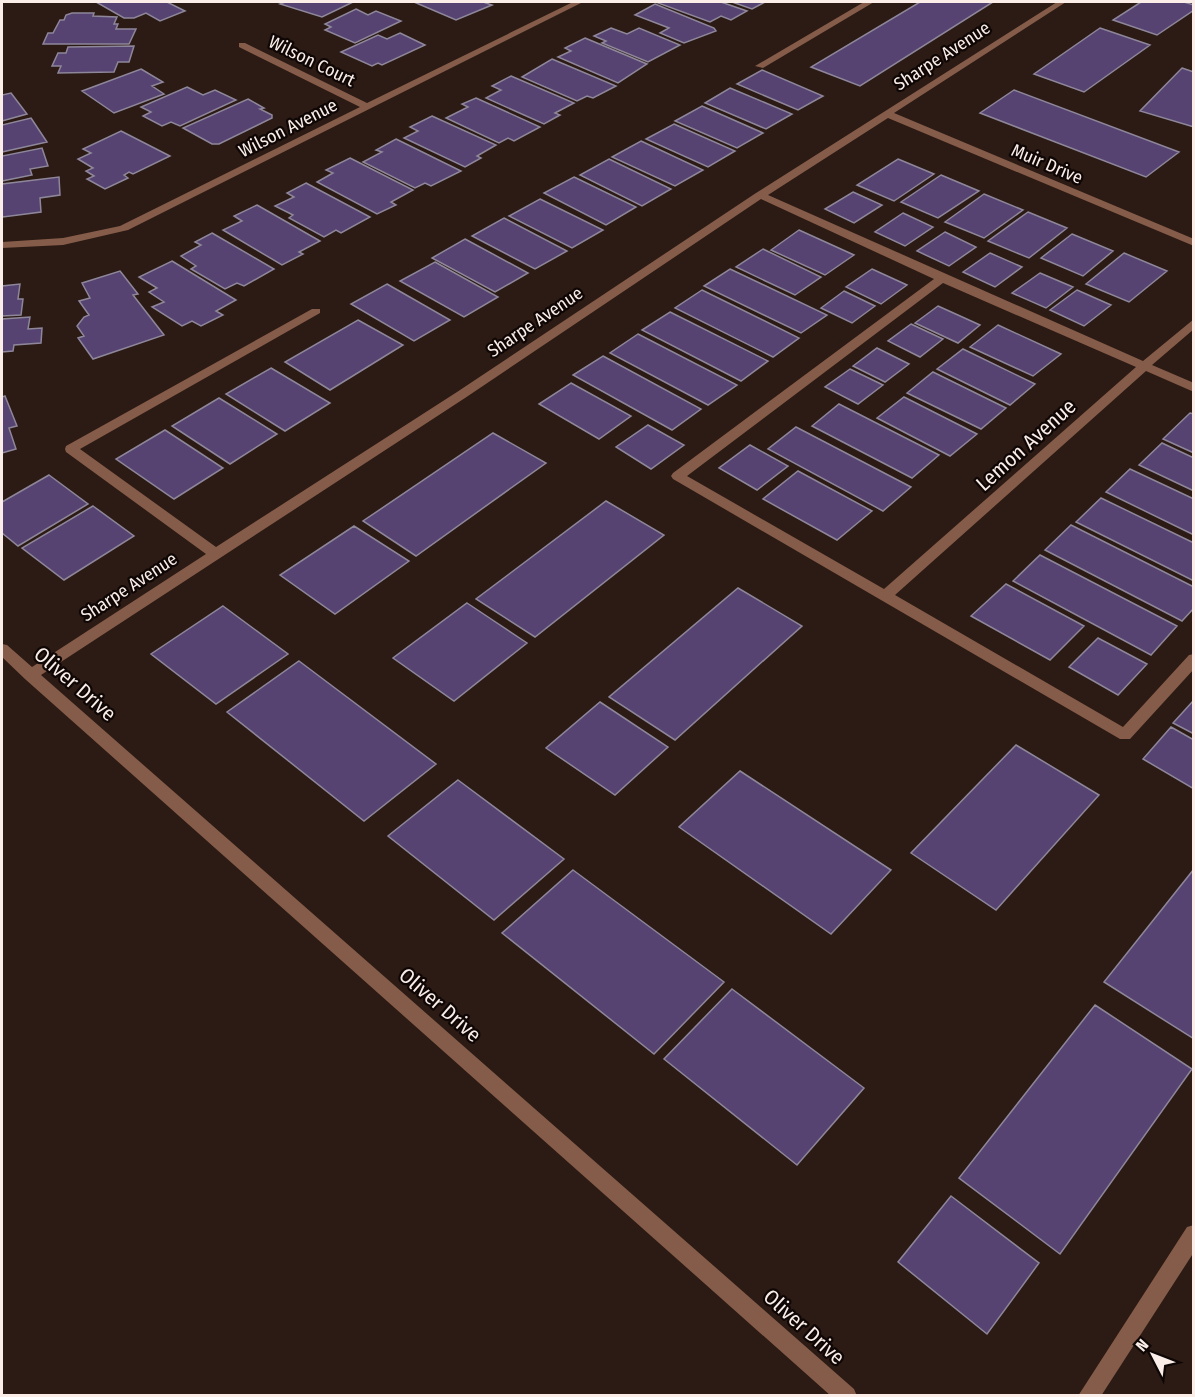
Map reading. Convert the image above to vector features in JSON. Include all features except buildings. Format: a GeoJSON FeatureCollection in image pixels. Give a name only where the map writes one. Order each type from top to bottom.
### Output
{"type":"FeatureCollection","features":[{"type":"Feature","properties":{"kind":"street","name":"Wilson Avenue"},"geometry":{"type":"LineString","coordinates":[[2,245],[38,245],[85,240],[124,228],[579,2]]}},
{"type":"Feature","properties":{"kind":"street"},"geometry":{"type":"LineString","coordinates":[[760,66],[870,2]]}},
{"type":"Feature","properties":{"kind":"street","name":"Sharpe Avenue"},"geometry":{"type":"LineString","coordinates":[[30,675],[471,388],[760,195],[1062,2]]}},
{"type":"Feature","properties":{"kind":"street","name":"Wilson Court"},"geometry":{"type":"LineString","coordinates":[[242,45],[367,106]]}},
{"type":"Feature","properties":{"kind":"street","name":"Muir Drive"},"geometry":{"type":"LineString","coordinates":[[887,114],[1194,243]]}},
{"type":"Feature","properties":{"kind":"street"},"geometry":{"type":"LineString","coordinates":[[760,195],[942,279],[1194,388]]}},
{"type":"Feature","properties":{"kind":"street"},"geometry":{"type":"LineString","coordinates":[[942,279],[678,476],[1125,735],[1194,659]]}},
{"type":"Feature","properties":{"kind":"street"},"geometry":{"type":"LineString","coordinates":[[216,554],[71,449],[316,311]]}},
{"type":"Feature","properties":{"kind":"street","name":"Lemon Avenue"},"geometry":{"type":"LineString","coordinates":[[885,596],[1194,322]]}},
{"type":"Feature","properties":{"kind":"street","name":"Oliver Drive"},"geometry":{"type":"LineString","coordinates":[[2,649],[847,1395]]}},
{"type":"Feature","properties":{"kind":"street"},"geometry":{"type":"LineString","coordinates":[[1088,1395],[1194,1234]]}}]}
